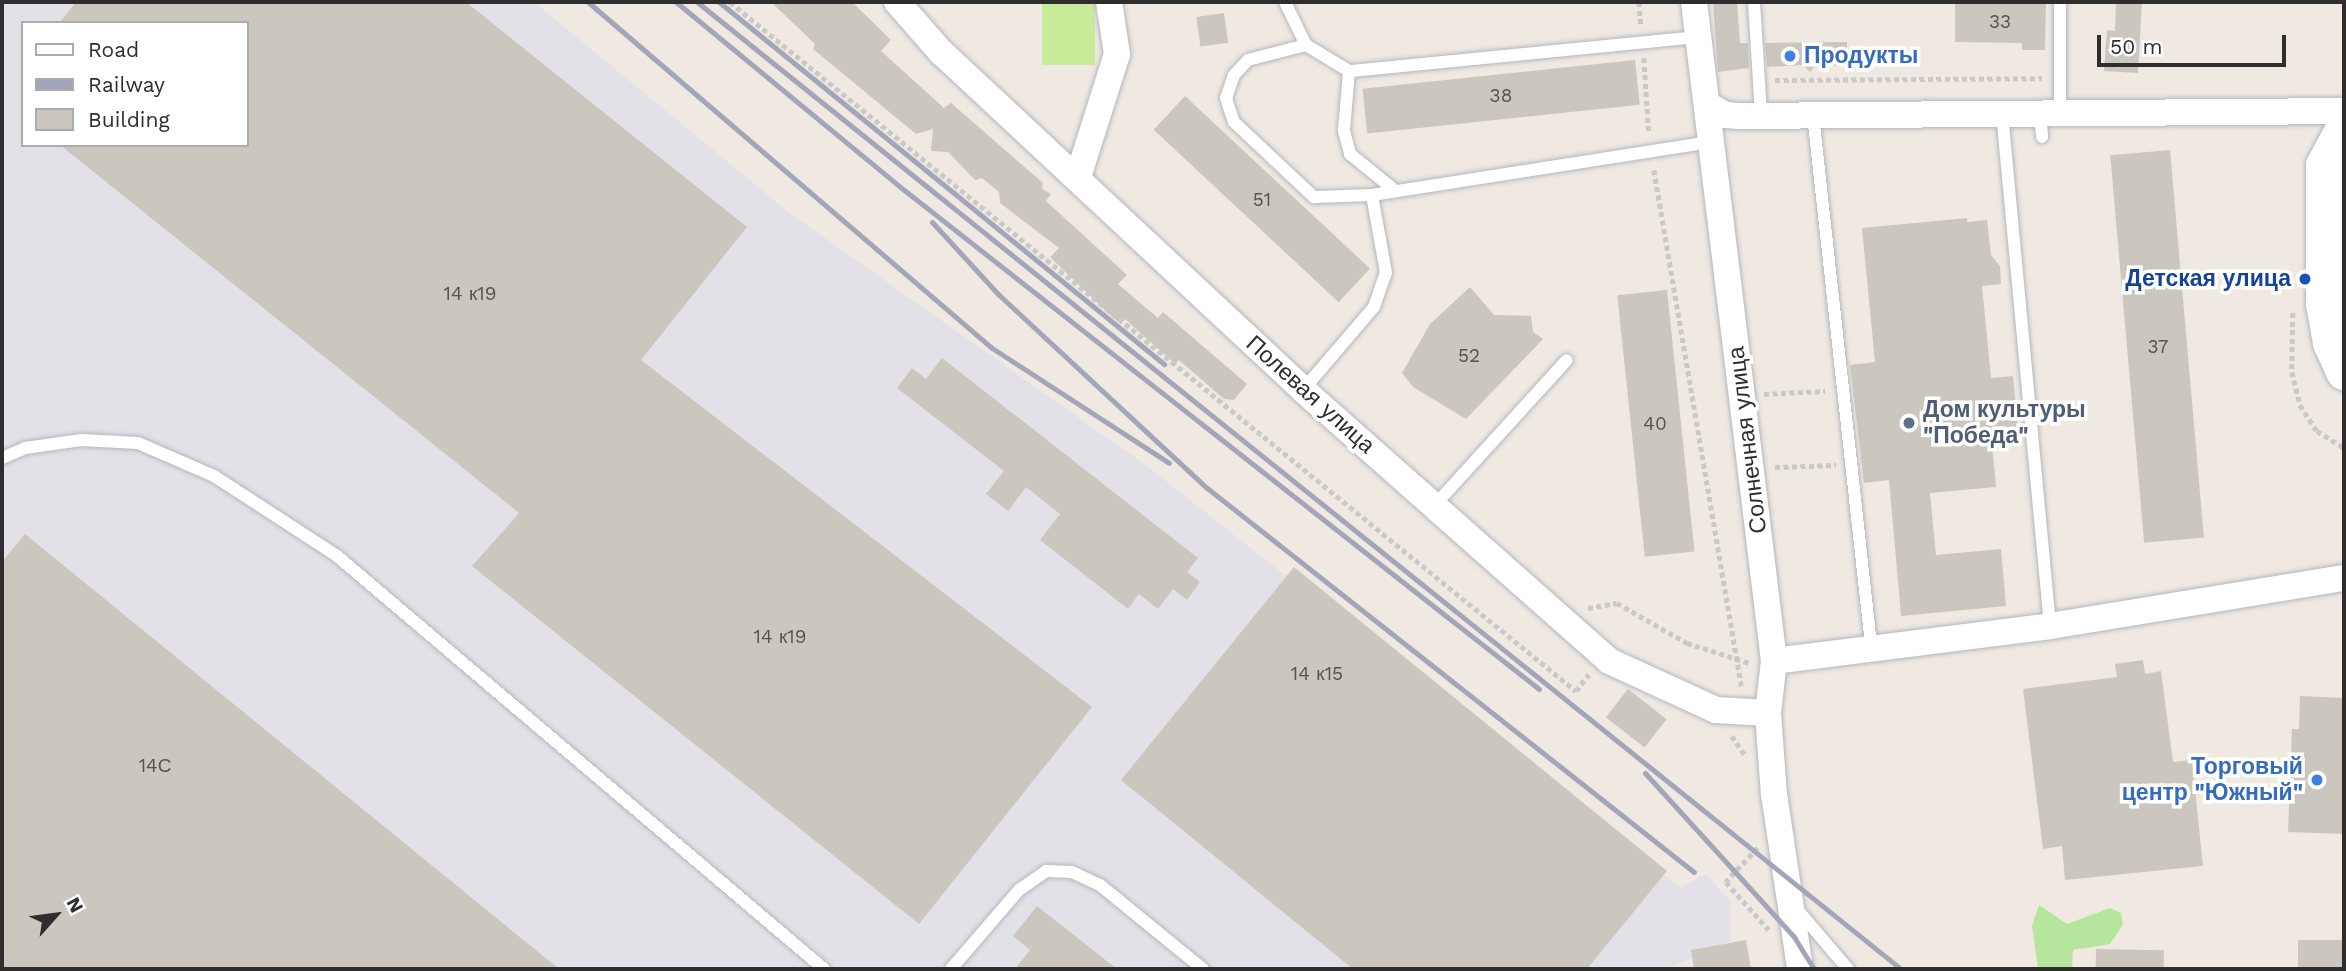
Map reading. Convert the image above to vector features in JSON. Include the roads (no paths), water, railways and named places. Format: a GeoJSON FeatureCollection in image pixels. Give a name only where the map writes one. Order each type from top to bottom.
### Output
{"type":"FeatureCollection","features":[{"type":"Feature","properties":{"kind":"main road"},"geometry":{"type":"LineString","coordinates":[[2344,128],[2329,148],[2324,192],[2324,303],[2331,342],[2344,371]]}},
{"type":"Feature","properties":{"kind":"street","name":"Полевая улица"},"geometry":{"type":"LineString","coordinates":[[897,2],[941,52],[1078,177],[1303,390],[1609,661],[1716,710],[1745,716]]}},
{"type":"Feature","properties":{"kind":"street"},"geometry":{"type":"LineString","coordinates":[[1078,177],[1117,54],[1109,2]]}},
{"type":"Feature","properties":{"kind":"street","name":"Солнечная улица"},"geometry":{"type":"LineString","coordinates":[[1694,2],[1774,661],[1745,716],[1789,890],[1800,969]]}},
{"type":"Feature","properties":{"kind":"street"},"geometry":{"type":"LineString","coordinates":[[1707,105],[1724,115],[2002,113],[2047,121],[2344,111]]}},
{"type":"Feature","properties":{"kind":"street"},"geometry":{"type":"LineString","coordinates":[[1774,661],[1871,645],[2050,626],[2344,578]]}},
{"type":"Feature","properties":{"kind":"lane"},"geometry":{"type":"LineString","coordinates":[[1285,2],[1306,45],[1349,71],[1698,37]]}},
{"type":"Feature","properties":{"kind":"lane"},"geometry":{"type":"LineString","coordinates":[[1754,2],[1761,114]]}},
{"type":"Feature","properties":{"kind":"lane"},"geometry":{"type":"LineString","coordinates":[[2047,121],[2060,2]]}},
{"type":"Feature","properties":{"kind":"lane"},"geometry":{"type":"LineString","coordinates":[[1306,45],[1270,50],[1234,75],[1226,98],[1234,122],[1314,197],[1372,195],[1392,188],[1561,168],[1650,149],[1713,142]]}},
{"type":"Feature","properties":{"kind":"lane"},"geometry":{"type":"LineString","coordinates":[[1349,71],[1344,131],[1350,154],[1392,188]]}},
{"type":"Feature","properties":{"kind":"lane"},"geometry":{"type":"LineString","coordinates":[[2002,113],[2050,626]]}},
{"type":"Feature","properties":{"kind":"lane"},"geometry":{"type":"LineString","coordinates":[[1813,115],[1871,645]]}},
{"type":"Feature","properties":{"kind":"lane"},"geometry":{"type":"LineString","coordinates":[[1303,390],[1374,307],[1386,273],[1372,195]]}},
{"type":"Feature","properties":{"kind":"lane"},"geometry":{"type":"LineString","coordinates":[[1434,506],[1567,360]]}},
{"type":"Feature","properties":{"kind":"lane"},"geometry":{"type":"LineString","coordinates":[[2,458],[24,448],[81,440],[138,443],[214,476],[337,556],[824,969]]}},
{"type":"Feature","properties":{"kind":"lane"},"geometry":{"type":"LineString","coordinates":[[951,969],[1019,890],[1046,871],[1072,872],[1100,885],[1203,969]]}},
{"type":"Feature","properties":{"kind":"lane"},"geometry":{"type":"LineString","coordinates":[[1789,890],[1849,969]]}},
{"type":"Feature","properties":{"kind":"railway"},"geometry":{"type":"LineString","coordinates":[[588,2],[992,348],[1169,463]]}},
{"type":"Feature","properties":{"kind":"railway"},"geometry":{"type":"LineString","coordinates":[[676,2],[899,186],[1539,689]]}},
{"type":"Feature","properties":{"kind":"railway"},"geometry":{"type":"LineString","coordinates":[[697,2],[1901,969]]}},
{"type":"Feature","properties":{"kind":"railway"},"geometry":{"type":"LineString","coordinates":[[719,2],[1164,364]]}},
{"type":"Feature","properties":{"kind":"railway"},"geometry":{"type":"LineString","coordinates":[[932,222],[998,294],[1207,488],[1694,872]]}},
{"type":"Feature","properties":{"kind":"railway"},"geometry":{"type":"LineString","coordinates":[[1645,773],[1794,937],[1814,969]]}},
{"type":"Feature","properties":{"kind":"place","name":"Продукты"},"geometry":{"type":"Point","coordinates":[1790,56]}},
{"type":"Feature","properties":{"kind":"place","name":"Детская улица"},"geometry":{"type":"Point","coordinates":[2305,279]}},
{"type":"Feature","properties":{"kind":"place","name":"Дом культуры \"Победа\""},"geometry":{"type":"Point","coordinates":[1909,423]}},
{"type":"Feature","properties":{"kind":"place","name":"Торговый центр \"Южный\""},"geometry":{"type":"Point","coordinates":[2317,780]}}]}
